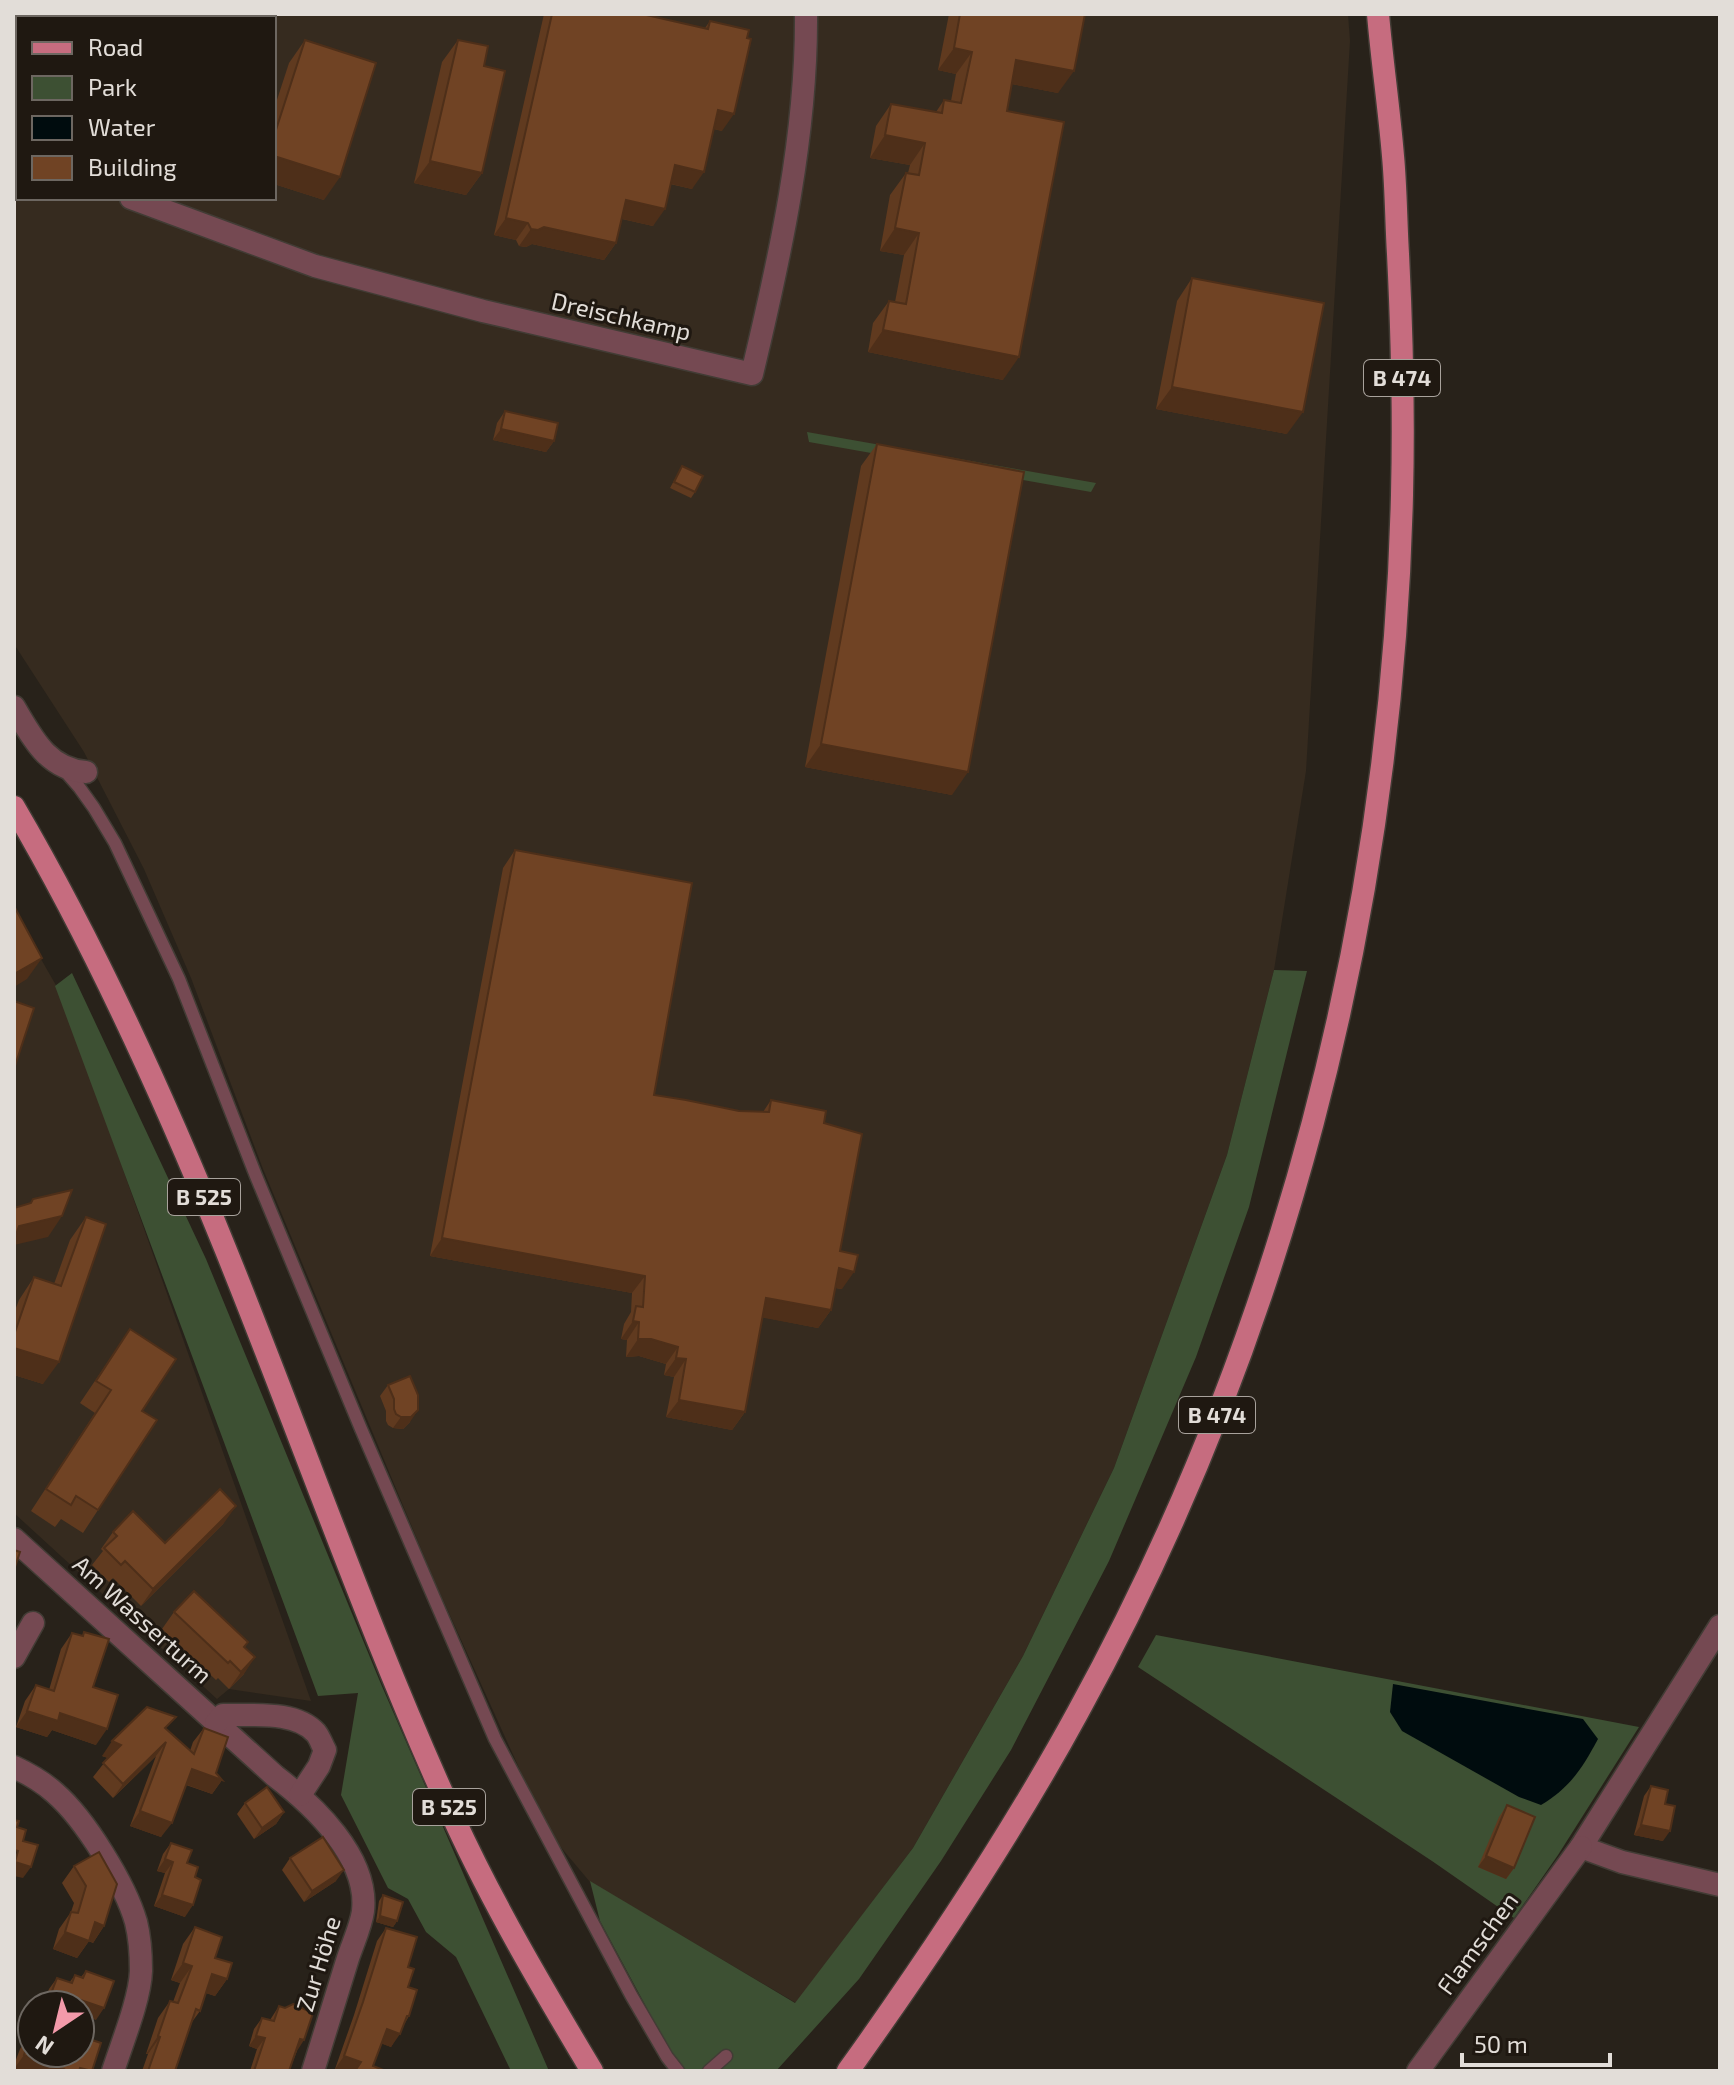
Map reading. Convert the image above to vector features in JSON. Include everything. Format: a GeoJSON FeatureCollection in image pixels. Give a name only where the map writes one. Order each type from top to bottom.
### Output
{"type":"FeatureCollection","features":[{"type":"Feature","properties":{"kind":"main road","name":"B 474"},"geometry":{"type":"LineString","coordinates":[[848,2071],[933,1950],[1010,1830],[1081,1707],[1140,1589],[1187,1487],[1245,1341],[1289,1208],[1314,1119],[1353,949],[1370,847],[1386,732],[1398,589],[1403,440],[1401,318],[1393,159],[1378,14]]}},
{"type":"Feature","properties":{"kind":"main road","name":"B 525"},"geometry":{"type":"LineString","coordinates":[[14,807],[86,940],[181,1141],[389,1667],[455,1821],[545,1991],[592,2071]]}},
{"type":"Feature","properties":{"kind":"street","name":"Dreischkamp"},"geometry":{"type":"LineString","coordinates":[[136,200],[315,266],[483,311],[752,374],[786,215],[803,85],[806,14]]}},
{"type":"Feature","properties":{"kind":"street"},"geometry":{"type":"LineString","coordinates":[[14,707],[45,753],[72,771],[86,772]]}},
{"type":"Feature","properties":{"kind":"street","name":"Am Wasserturm"},"geometry":{"type":"LineString","coordinates":[[14,1539],[236,1741]]}},
{"type":"Feature","properties":{"kind":"street"},"geometry":{"type":"LineString","coordinates":[[14,1657],[33,1623]]}},
{"type":"Feature","properties":{"kind":"street","name":"Flamschen"},"geometry":{"type":"LineString","coordinates":[[1418,2071],[1581,1847],[1720,1626]]}},
{"type":"Feature","properties":{"kind":"street"},"geometry":{"type":"LineString","coordinates":[[216,1723],[223,1715],[276,1717],[301,1722],[316,1734],[325,1750],[319,1766],[300,1795]]}},
{"type":"Feature","properties":{"kind":"street","name":"Zur Höhe"},"geometry":{"type":"LineString","coordinates":[[236,1741],[300,1795],[340,1840],[359,1876],[363,1910],[313,2071]]}},
{"type":"Feature","properties":{"kind":"street"},"geometry":{"type":"LineString","coordinates":[[14,1767],[34,1777],[75,1814],[118,1881],[136,1921],[141,1974],[113,2071]]}},
{"type":"Feature","properties":{"kind":"street"},"geometry":{"type":"LineString","coordinates":[[1581,1847],[1622,1862],[1720,1885]]}},
{"type":"Feature","properties":{"kind":"lane"},"geometry":{"type":"LineString","coordinates":[[60,765],[79,787],[115,843],[179,979],[256,1176],[361,1429],[495,1739],[631,1995],[678,2071]]}},
{"type":"Feature","properties":{"kind":"lane"},"geometry":{"type":"LineString","coordinates":[[709,2071],[726,2056]]}},
{"type":"Feature","properties":{"kind":"shaded area"},"geometry":{"type":"Polygon","coordinates":[[[14,14],[1348,14],[1350,41],[1306,771],[1274,970],[1227,1155],[1114,1468],[1023,1656],[913,1848],[796,2003],[590,1882],[548,1832],[434,1580],[263,1169],[191,978],[144,869],[84,752],[14,644],[14,14]]]}},
{"type":"Feature","properties":{"kind":"shaded area"},"geometry":{"type":"Polygon","coordinates":[[[14,912],[61,994],[311,1701],[229,1689],[217,1699],[14,1513],[14,912]]]}},
{"type":"Feature","properties":{"kind":"green space"},"geometry":{"type":"Polygon","coordinates":[[[807,432],[1096,483],[1091,492],[809,442],[807,432]]]}},
{"type":"Feature","properties":{"kind":"green space"},"geometry":{"type":"Polygon","coordinates":[[[1274,970],[1307,971],[1249,1207],[1196,1357],[1109,1561],[1011,1750],[941,1861],[859,1979],[776,2071],[684,2071],[672,2055],[600,1921],[590,1881],[795,2003],[913,1848],[1023,1656],[1114,1468],[1227,1155],[1274,970]]]}},
{"type":"Feature","properties":{"kind":"green space"},"geometry":{"type":"Polygon","coordinates":[[[72,973],[206,1259],[381,1684],[549,2071],[511,2071],[456,1957],[426,1932],[408,1899],[388,1888],[341,1795],[358,1693],[318,1696],[55,986],[72,973]]]}},
{"type":"Feature","properties":{"kind":"green space"},"geometry":{"type":"Polygon","coordinates":[[[1156,1635],[1639,1727],[1514,1918],[1138,1667],[1156,1635]]]}},
{"type":"Feature","properties":{"kind":"water"},"geometry":{"type":"Polygon","coordinates":[[[1393,1684],[1583,1719],[1598,1739],[1575,1776],[1541,1805],[1519,1797],[1402,1731],[1390,1712],[1393,1684]]]}},
{"type":"Feature","properties":{"kind":"building"},"geometry":{"type":"Polygon","coordinates":[[[84,14],[90,16],[18,16],[84,14]]]}},
{"type":"Feature","properties":{"kind":"building"},"geometry":{"type":"Polygon","coordinates":[[[114,14],[157,14],[156,16],[114,14]]]}},
{"type":"Feature","properties":{"kind":"building"},"geometry":{"type":"Polygon","coordinates":[[[233,14],[274,14],[274,16],[233,14]]]}},
{"type":"Feature","properties":{"kind":"building"},"geometry":{"type":"Polygon","coordinates":[[[552,14],[642,14],[708,29],[710,21],[749,30],[747,38],[751,39],[734,114],[718,110],[704,172],[675,165],[665,209],[626,200],[616,243],[544,227],[531,229],[528,223],[506,218],[552,14]]]}},
{"type":"Feature","properties":{"kind":"building"},"geometry":{"type":"Polygon","coordinates":[[[960,14],[1085,14],[1074,71],[1016,60],[1007,111],[1064,122],[1019,357],[883,330],[889,301],[906,304],[919,233],[895,228],[906,173],[919,175],[925,143],[885,135],[891,104],[942,113],[944,100],[961,103],[972,52],[954,48],[960,14]]]}},
{"type":"Feature","properties":{"kind":"building"},"geometry":{"type":"Polygon","coordinates":[[[16,24],[16,56],[14,56],[16,24]]]}},
{"type":"Feature","properties":{"kind":"building"},"geometry":{"type":"Polygon","coordinates":[[[305,40],[376,63],[340,177],[276,157],[276,130],[305,40]]]}},
{"type":"Feature","properties":{"kind":"building"},"geometry":{"type":"Polygon","coordinates":[[[458,40],[488,46],[484,66],[505,71],[482,173],[430,161],[458,40]]]}},
{"type":"Feature","properties":{"kind":"building"},"geometry":{"type":"Polygon","coordinates":[[[1192,278],[1324,303],[1303,412],[1172,387],[1192,278]]]}},
{"type":"Feature","properties":{"kind":"building"},"geometry":{"type":"Polygon","coordinates":[[[505,411],[558,423],[554,441],[501,429],[505,411]]]}},
{"type":"Feature","properties":{"kind":"building"},"geometry":{"type":"Polygon","coordinates":[[[877,444],[1024,472],[968,772],[821,744],[877,444]]]}},
{"type":"Feature","properties":{"kind":"building"},"geometry":{"type":"Polygon","coordinates":[[[682,466],[703,476],[695,492],[674,482],[682,466]]]}},
{"type":"Feature","properties":{"kind":"building"},"geometry":{"type":"Polygon","coordinates":[[[515,850],[692,883],[654,1095],[739,1111],[769,1112],[771,1100],[826,1111],[824,1123],[862,1134],[840,1251],[858,1255],[854,1272],[839,1268],[831,1310],[766,1298],[745,1412],[679,1400],[686,1359],[676,1358],[678,1347],[651,1339],[638,1339],[639,1322],[633,1321],[636,1306],[643,1307],[645,1276],[442,1238],[515,850]]]}},
{"type":"Feature","properties":{"kind":"building"},"geometry":{"type":"Polygon","coordinates":[[[14,906],[42,958],[14,974],[14,906]]]}},
{"type":"Feature","properties":{"kind":"building"},"geometry":{"type":"Polygon","coordinates":[[[14,1001],[34,1008],[14,1069],[14,1001]]]}},
{"type":"Feature","properties":{"kind":"building"},"geometry":{"type":"Polygon","coordinates":[[[72,1190],[62,1216],[19,1226],[14,1241],[14,1208],[31,1203],[33,1199],[72,1190]]]}},
{"type":"Feature","properties":{"kind":"building"},"geometry":{"type":"Polygon","coordinates":[[[86,1217],[106,1224],[59,1362],[14,1348],[14,1335],[34,1277],[61,1286],[86,1217]]]}},
{"type":"Feature","properties":{"kind":"building"},"geometry":{"type":"Polygon","coordinates":[[[130,1329],[176,1359],[142,1411],[157,1420],[98,1510],[76,1496],[71,1505],[46,1489],[111,1390],[96,1381],[130,1329]]]}},
{"type":"Feature","properties":{"kind":"building"},"geometry":{"type":"Polygon","coordinates":[[[410,1376],[418,1395],[418,1410],[411,1417],[401,1417],[396,1414],[388,1385],[410,1376]]]}},
{"type":"Feature","properties":{"kind":"building"},"geometry":{"type":"Polygon","coordinates":[[[220,1489],[236,1506],[153,1589],[125,1561],[121,1565],[104,1548],[117,1536],[113,1532],[133,1511],[165,1543],[220,1489]]]}},
{"type":"Feature","properties":{"kind":"building"},"geometry":{"type":"Polygon","coordinates":[[[14,1550],[20,1552],[14,1570],[14,1550]]]}},
{"type":"Feature","properties":{"kind":"building"},"geometry":{"type":"Polygon","coordinates":[[[194,1591],[248,1642],[244,1647],[255,1657],[241,1672],[174,1612],[194,1591]]]}},
{"type":"Feature","properties":{"kind":"building"},"geometry":{"type":"Polygon","coordinates":[[[84,1632],[109,1639],[93,1687],[118,1695],[107,1729],[60,1713],[58,1721],[27,1711],[36,1685],[54,1691],[72,1633],[83,1636],[84,1632]]]}},
{"type":"Feature","properties":{"kind":"building"},"geometry":{"type":"Polygon","coordinates":[[[147,1707],[176,1717],[165,1728],[194,1754],[204,1728],[228,1737],[216,1773],[222,1780],[192,1769],[172,1823],[140,1811],[166,1742],[123,1784],[103,1763],[121,1745],[112,1741],[147,1707]]]}},
{"type":"Feature","properties":{"kind":"building"},"geometry":{"type":"Polygon","coordinates":[[[1651,1786],[1668,1790],[1665,1804],[1675,1806],[1670,1831],[1641,1825],[1651,1786]]]}},
{"type":"Feature","properties":{"kind":"building"},"geometry":{"type":"Polygon","coordinates":[[[267,1787],[284,1812],[262,1828],[245,1803],[267,1787]]]}},
{"type":"Feature","properties":{"kind":"building"},"geometry":{"type":"Polygon","coordinates":[[[1507,1805],[1535,1817],[1514,1868],[1486,1856],[1507,1805]]]}},
{"type":"Feature","properties":{"kind":"building"},"geometry":{"type":"Polygon","coordinates":[[[14,1820],[19,1821],[17,1827],[26,1830],[23,1841],[38,1845],[31,1867],[15,1862],[18,1851],[14,1850],[14,1820]]]}},
{"type":"Feature","properties":{"kind":"building"},"geometry":{"type":"Polygon","coordinates":[[[323,1837],[344,1870],[312,1891],[290,1858],[323,1837]]]}},
{"type":"Feature","properties":{"kind":"building"},"geometry":{"type":"Polygon","coordinates":[[[171,1843],[192,1850],[187,1863],[198,1867],[195,1877],[201,1880],[193,1905],[162,1895],[173,1862],[165,1859],[171,1843]]]}},
{"type":"Feature","properties":{"kind":"building"},"geometry":{"type":"Polygon","coordinates":[[[99,1852],[117,1884],[104,1926],[95,1922],[89,1941],[65,1932],[71,1912],[78,1913],[86,1886],[74,1866],[99,1852]]]}},
{"type":"Feature","properties":{"kind":"building"},"geometry":{"type":"Polygon","coordinates":[[[383,1895],[403,1902],[397,1921],[380,1916],[383,1895]]]}},
{"type":"Feature","properties":{"kind":"building"},"geometry":{"type":"Polygon","coordinates":[[[195,1927],[222,1937],[215,1958],[232,1963],[227,1979],[212,1974],[200,2011],[196,2009],[175,2071],[148,2071],[170,2001],[178,2003],[192,1966],[183,1963],[195,1927]]]}},
{"type":"Feature","properties":{"kind":"building"},"geometry":{"type":"Polygon","coordinates":[[[386,1928],[417,1937],[408,1967],[414,1969],[408,1987],[417,1990],[400,2034],[387,2029],[373,2066],[386,2071],[355,2071],[361,2062],[344,2056],[386,1928]]]}},
{"type":"Feature","properties":{"kind":"building"},"geometry":{"type":"Polygon","coordinates":[[[86,1971],[114,1981],[104,2008],[96,2005],[96,1989],[53,1989],[57,1978],[72,1983],[75,1975],[83,1978],[86,1971]]]}},
{"type":"Feature","properties":{"kind":"building"},"geometry":{"type":"Polygon","coordinates":[[[293,2004],[313,2013],[289,2071],[254,2071],[265,2038],[256,2036],[262,2018],[274,2021],[279,2006],[285,2008],[293,2004]]]}},
{"type":"Feature","properties":{"kind":"building"},"geometry":{"type":"Polygon","coordinates":[[[96,2041],[101,2043],[96,2059],[96,2041]]]}}]}
